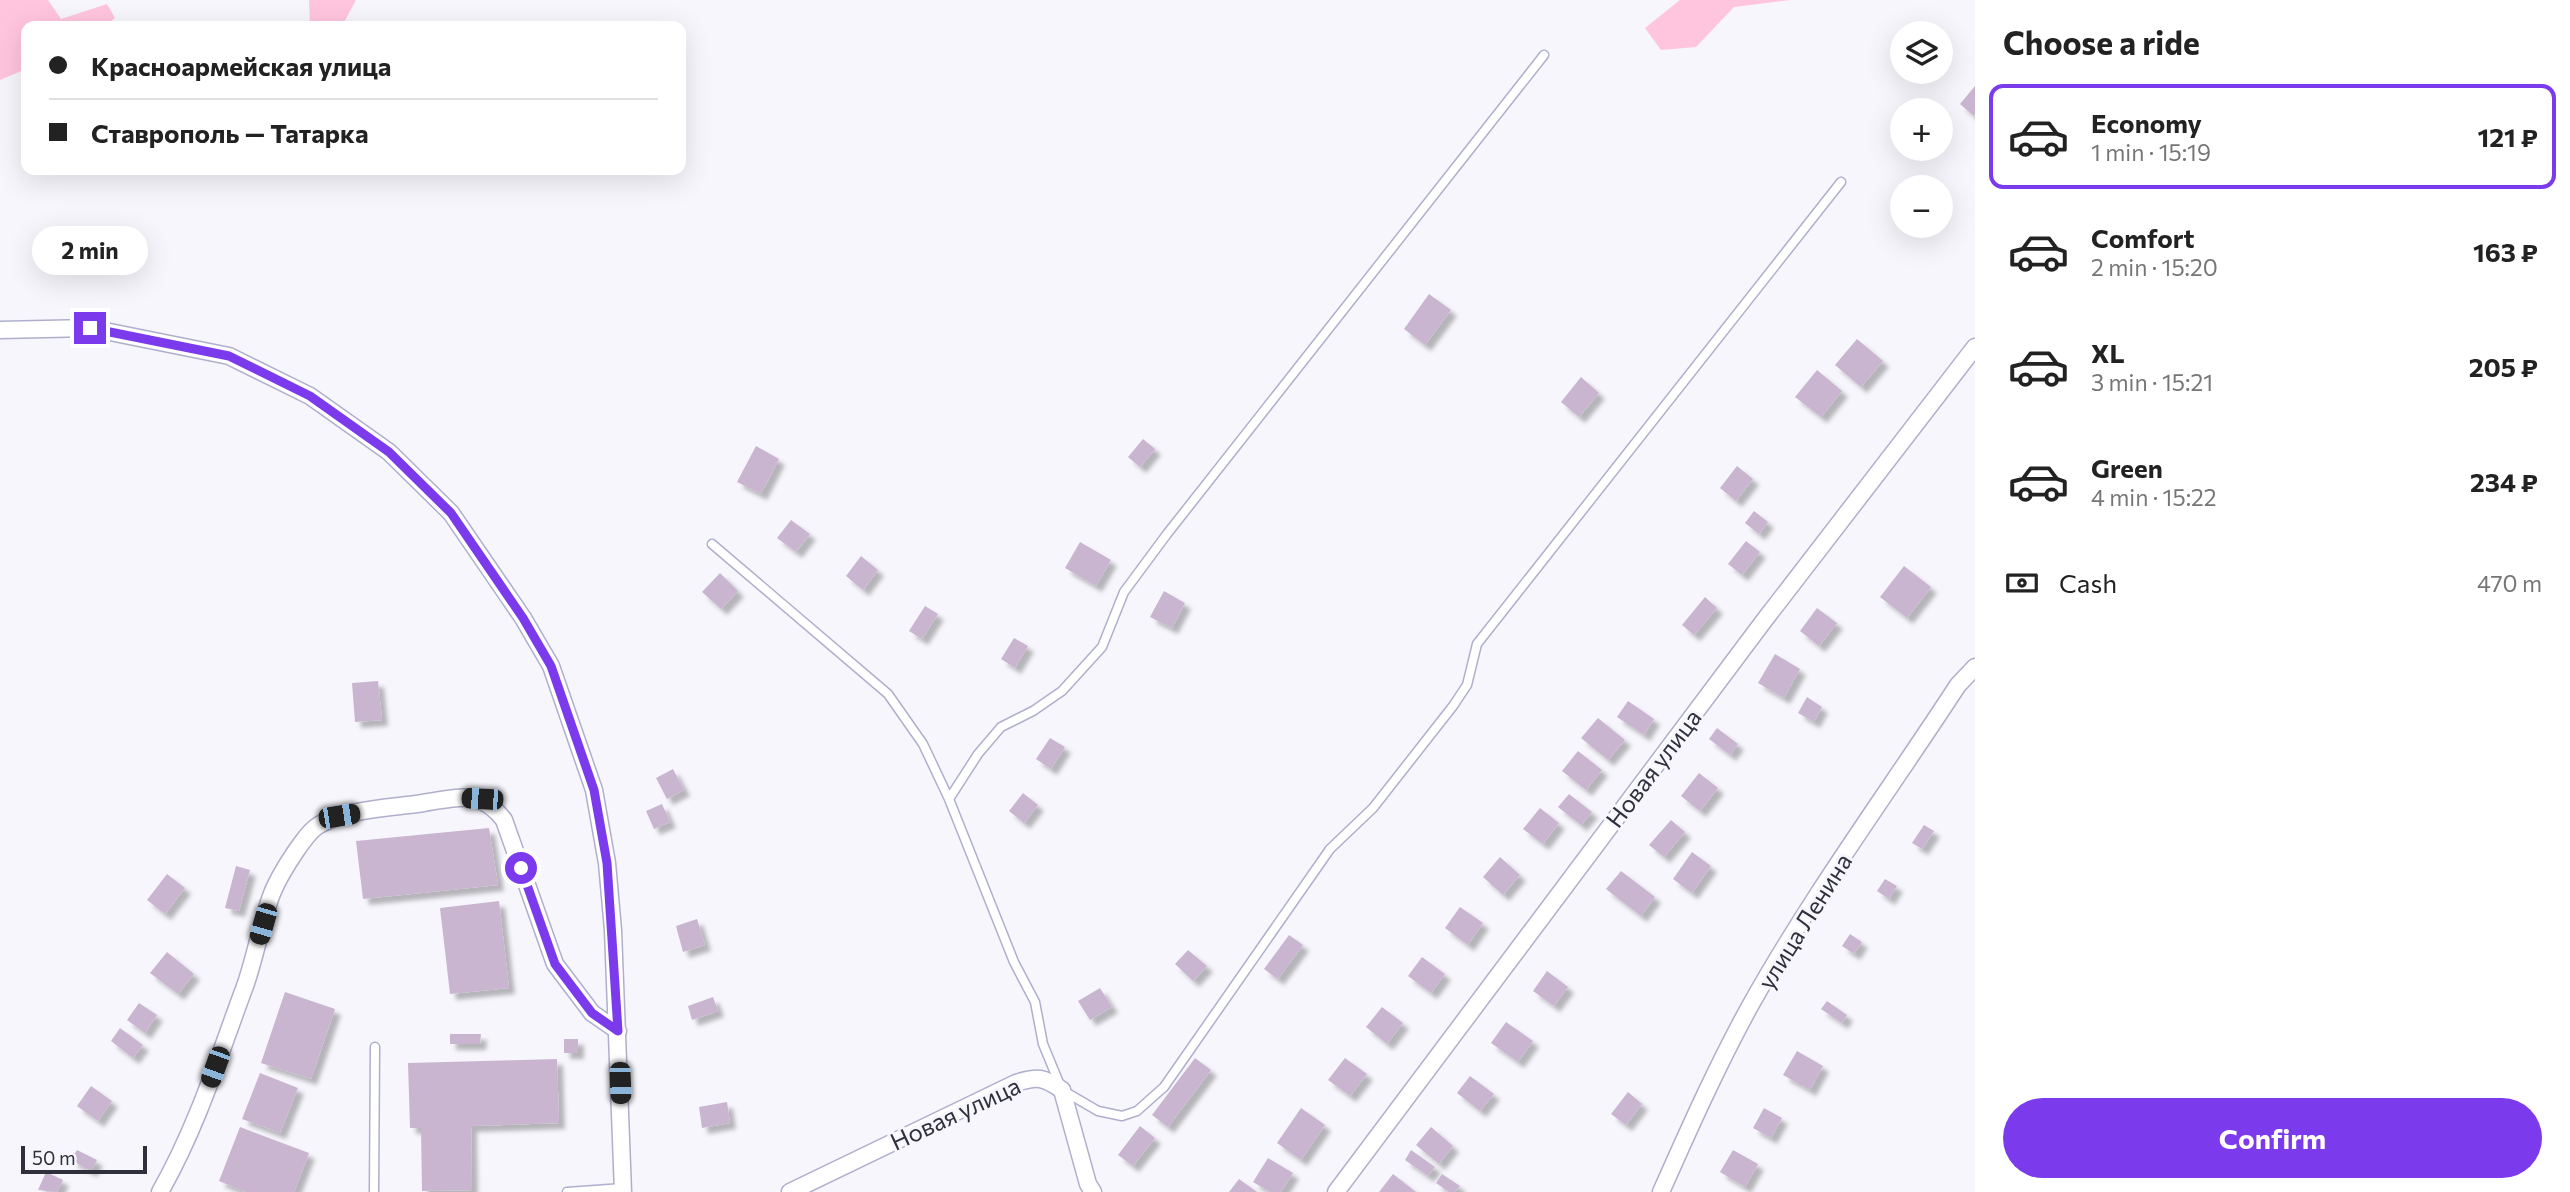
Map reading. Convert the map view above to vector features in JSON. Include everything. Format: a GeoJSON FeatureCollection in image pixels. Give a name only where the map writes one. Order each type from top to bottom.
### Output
{"type":"FeatureCollection","features":[{"type":"Feature","properties":{"kind":"street"},"geometry":{"type":"LineString","coordinates":[[0,330],[90,328],[229,356],[310,396],[389,452],[451,513],[523,618],[551,666],[594,790],[607,863],[618,1031],[623,1190]]}},
{"type":"Feature","properties":{"kind":"street","name":"Новая улица"},"geometry":{"type":"LineString","coordinates":[[1336,1192],[1763,622],[1975,347]]}},
{"type":"Feature","properties":{"kind":"street","name":"улица Ленина"},"geometry":{"type":"LineString","coordinates":[[1661,1192],[1707,1090],[1751,1005],[1818,897],[1958,685],[1975,667]]}},
{"type":"Feature","properties":{"kind":"street"},"geometry":{"type":"LineString","coordinates":[[160,1192],[204,1099],[247,978],[270,898],[305,838],[318,825],[339,816],[458,798],[482,799],[495,808],[504,820],[555,964],[592,1013],[618,1031]]}},
{"type":"Feature","properties":{"kind":"street","name":"Новая улица"},"geometry":{"type":"LineString","coordinates":[[790,1192],[1016,1083],[1035,1077],[1050,1081],[1062,1090]]}},
{"type":"Feature","properties":{"kind":"street"},"geometry":{"type":"LineString","coordinates":[[1062,1090],[1088,1184],[1093,1192]]}},
{"type":"Feature","properties":{"kind":"lane"},"geometry":{"type":"LineString","coordinates":[[949,799],[978,754],[1001,727],[1062,691],[1102,647],[1124,592],[1167,534],[1544,55]]}},
{"type":"Feature","properties":{"kind":"lane"},"geometry":{"type":"LineString","coordinates":[[712,544],[888,694],[923,744],[949,799],[1014,962],[1035,1002],[1043,1044],[1062,1090],[1098,1111],[1122,1116],[1137,1111],[1164,1087],[1331,849],[1373,808],[1453,706],[1467,685],[1477,644],[1841,182]]}},
{"type":"Feature","properties":{"kind":"lane"},"geometry":{"type":"LineString","coordinates":[[374,1192],[375,1047]]}},
{"type":"Feature","properties":{"kind":"lane"},"geometry":{"type":"LineString","coordinates":[[567,1192],[623,1190]]}},
{"type":"Feature","properties":{"kind":"shaded area"},"geometry":{"type":"Polygon","coordinates":[[[0,0],[48,0],[61,19],[107,4],[115,18],[111,21],[21,21],[21,71],[0,80],[0,0]]]}},
{"type":"Feature","properties":{"kind":"shaded area"},"geometry":{"type":"Polygon","coordinates":[[[309,0],[356,0],[345,21],[310,21],[309,0]]]}},
{"type":"Feature","properties":{"kind":"shaded area"},"geometry":{"type":"Polygon","coordinates":[[[1680,0],[1791,0],[1734,7],[1696,47],[1661,50],[1645,28],[1680,0]]]}},
{"type":"Feature","properties":{"kind":"building"},"geometry":{"type":"Polygon","coordinates":[[[1975,86],[1975,114],[1974,116],[1960,104],[1975,86]]]}},
{"type":"Feature","properties":{"kind":"building"},"geometry":{"type":"Polygon","coordinates":[[[1429,294],[1451,310],[1425,345],[1404,329],[1429,294]]]}},
{"type":"Feature","properties":{"kind":"building"},"geometry":{"type":"Polygon","coordinates":[[[1857,339],[1883,361],[1861,387],[1835,365],[1857,339]]]}},
{"type":"Feature","properties":{"kind":"building"},"geometry":{"type":"Polygon","coordinates":[[[1817,370],[1842,391],[1821,417],[1795,397],[1817,370]]]}},
{"type":"Feature","properties":{"kind":"building"},"geometry":{"type":"Polygon","coordinates":[[[1581,377],[1599,393],[1579,417],[1561,402],[1581,377]]]}},
{"type":"Feature","properties":{"kind":"building"},"geometry":{"type":"Polygon","coordinates":[[[1143,439],[1155,449],[1140,467],[1128,457],[1143,439]]]}},
{"type":"Feature","properties":{"kind":"building"},"geometry":{"type":"Polygon","coordinates":[[[756,446],[779,459],[761,494],[737,482],[756,446]]]}},
{"type":"Feature","properties":{"kind":"building"},"geometry":{"type":"Polygon","coordinates":[[[1737,466],[1753,479],[1736,501],[1720,488],[1737,466]]]}},
{"type":"Feature","properties":{"kind":"building"},"geometry":{"type":"Polygon","coordinates":[[[1754,511],[1768,522],[1759,534],[1745,523],[1754,511]]]}},
{"type":"Feature","properties":{"kind":"building"},"geometry":{"type":"Polygon","coordinates":[[[791,520],[810,534],[796,552],[777,538],[791,520]]]}},
{"type":"Feature","properties":{"kind":"building"},"geometry":{"type":"Polygon","coordinates":[[[1746,541],[1760,552],[1742,575],[1728,564],[1746,541]]]}},
{"type":"Feature","properties":{"kind":"building"},"geometry":{"type":"Polygon","coordinates":[[[1080,542],[1111,560],[1096,586],[1065,568],[1080,542]]]}},
{"type":"Feature","properties":{"kind":"building"},"geometry":{"type":"Polygon","coordinates":[[[861,556],[878,570],[863,590],[846,576],[861,556]]]}},
{"type":"Feature","properties":{"kind":"building"},"geometry":{"type":"Polygon","coordinates":[[[1904,566],[1931,587],[1907,618],[1880,597],[1904,566]]]}},
{"type":"Feature","properties":{"kind":"building"},"geometry":{"type":"Polygon","coordinates":[[[720,573],[738,591],[721,609],[702,592],[720,573]]]}},
{"type":"Feature","properties":{"kind":"building"},"geometry":{"type":"Polygon","coordinates":[[[1164,591],[1185,603],[1172,628],[1150,617],[1164,591]]]}},
{"type":"Feature","properties":{"kind":"building"},"geometry":{"type":"Polygon","coordinates":[[[1705,597],[1717,608],[1694,635],[1682,625],[1705,597]]]}},
{"type":"Feature","properties":{"kind":"building"},"geometry":{"type":"Polygon","coordinates":[[[925,606],[938,614],[922,639],[909,631],[925,606]]]}},
{"type":"Feature","properties":{"kind":"building"},"geometry":{"type":"Polygon","coordinates":[[[1817,608],[1837,623],[1819,646],[1800,631],[1817,608]]]}},
{"type":"Feature","properties":{"kind":"building"},"geometry":{"type":"Polygon","coordinates":[[[1014,638],[1028,646],[1015,668],[1001,659],[1014,638]]]}},
{"type":"Feature","properties":{"kind":"building"},"geometry":{"type":"Polygon","coordinates":[[[1775,654],[1800,669],[1784,698],[1758,683],[1775,654]]]}},
{"type":"Feature","properties":{"kind":"building"},"geometry":{"type":"Polygon","coordinates":[[[378,681],[382,720],[355,722],[352,683],[378,681]]]}},
{"type":"Feature","properties":{"kind":"building"},"geometry":{"type":"Polygon","coordinates":[[[1807,697],[1822,707],[1814,722],[1798,713],[1807,697]]]}},
{"type":"Feature","properties":{"kind":"building"},"geometry":{"type":"Polygon","coordinates":[[[1628,701],[1654,719],[1644,735],[1617,717],[1628,701]]]}},
{"type":"Feature","properties":{"kind":"building"},"geometry":{"type":"Polygon","coordinates":[[[1598,718],[1625,740],[1608,760],[1581,738],[1598,718]]]}},
{"type":"Feature","properties":{"kind":"building"},"geometry":{"type":"Polygon","coordinates":[[[1717,728],[1738,744],[1730,755],[1709,739],[1717,728]]]}},
{"type":"Feature","properties":{"kind":"building"},"geometry":{"type":"Polygon","coordinates":[[[1050,738],[1065,747],[1051,769],[1036,759],[1050,738]]]}},
{"type":"Feature","properties":{"kind":"building"},"geometry":{"type":"Polygon","coordinates":[[[1578,751],[1602,770],[1586,790],[1562,771],[1578,751]]]}},
{"type":"Feature","properties":{"kind":"building"},"geometry":{"type":"Polygon","coordinates":[[[673,769],[684,790],[667,799],[656,778],[673,769]]]}},
{"type":"Feature","properties":{"kind":"building"},"geometry":{"type":"Polygon","coordinates":[[[1699,773],[1718,788],[1700,811],[1681,796],[1699,773]]]}},
{"type":"Feature","properties":{"kind":"building"},"geometry":{"type":"Polygon","coordinates":[[[1023,793],[1038,805],[1024,823],[1009,811],[1023,793]]]}},
{"type":"Feature","properties":{"kind":"building"},"geometry":{"type":"Polygon","coordinates":[[[1569,794],[1592,812],[1581,825],[1558,807],[1569,794]]]}},
{"type":"Feature","properties":{"kind":"building"},"geometry":{"type":"Polygon","coordinates":[[[662,804],[670,822],[654,829],[646,811],[662,804]]]}},
{"type":"Feature","properties":{"kind":"building"},"geometry":{"type":"Polygon","coordinates":[[[1540,808],[1559,823],[1543,844],[1523,829],[1540,808]]]}},
{"type":"Feature","properties":{"kind":"building"},"geometry":{"type":"Polygon","coordinates":[[[1671,820],[1685,832],[1664,857],[1649,845],[1671,820]]]}},
{"type":"Feature","properties":{"kind":"building"},"geometry":{"type":"Polygon","coordinates":[[[1924,825],[1934,831],[1922,849],[1912,843],[1924,825]]]}},
{"type":"Feature","properties":{"kind":"building"},"geometry":{"type":"Polygon","coordinates":[[[489,828],[498,885],[363,899],[356,841],[489,828]]]}},
{"type":"Feature","properties":{"kind":"building"},"geometry":{"type":"Polygon","coordinates":[[[1692,852],[1711,866],[1692,893],[1673,879],[1692,852]]]}},
{"type":"Feature","properties":{"kind":"building"},"geometry":{"type":"Polygon","coordinates":[[[1500,857],[1520,875],[1503,895],[1483,877],[1500,857]]]}},
{"type":"Feature","properties":{"kind":"building"},"geometry":{"type":"Polygon","coordinates":[[[236,866],[250,870],[239,911],[225,908],[236,866]]]}},
{"type":"Feature","properties":{"kind":"building"},"geometry":{"type":"Polygon","coordinates":[[[1621,871],[1655,897],[1641,916],[1606,889],[1621,871]]]}},
{"type":"Feature","properties":{"kind":"building"},"geometry":{"type":"Polygon","coordinates":[[[167,874],[185,888],[165,914],[147,900],[167,874]]]}},
{"type":"Feature","properties":{"kind":"building"},"geometry":{"type":"Polygon","coordinates":[[[1885,879],[1897,886],[1889,899],[1877,891],[1885,879]]]}},
{"type":"Feature","properties":{"kind":"building"},"geometry":{"type":"Polygon","coordinates":[[[499,901],[509,988],[450,994],[440,908],[499,901]]]}},
{"type":"Feature","properties":{"kind":"building"},"geometry":{"type":"Polygon","coordinates":[[[1460,907],[1483,923],[1468,945],[1445,928],[1460,907]]]}},
{"type":"Feature","properties":{"kind":"building"},"geometry":{"type":"Polygon","coordinates":[[[697,919],[705,945],[683,952],[676,926],[697,919]]]}},
{"type":"Feature","properties":{"kind":"building"},"geometry":{"type":"Polygon","coordinates":[[[1850,934],[1862,942],[1854,954],[1842,946],[1850,934]]]}},
{"type":"Feature","properties":{"kind":"building"},"geometry":{"type":"Polygon","coordinates":[[[1289,935],[1303,945],[1278,979],[1264,969],[1289,935]]]}},
{"type":"Feature","properties":{"kind":"building"},"geometry":{"type":"Polygon","coordinates":[[[1188,950],[1207,966],[1193,981],[1175,964],[1188,950]]]}},
{"type":"Feature","properties":{"kind":"building"},"geometry":{"type":"Polygon","coordinates":[[[167,952],[194,974],[178,994],[150,973],[167,952]]]}},
{"type":"Feature","properties":{"kind":"building"},"geometry":{"type":"Polygon","coordinates":[[[1422,957],[1445,974],[1431,993],[1408,976],[1422,957]]]}},
{"type":"Feature","properties":{"kind":"building"},"geometry":{"type":"Polygon","coordinates":[[[1547,971],[1568,987],[1554,1006],[1533,991],[1547,971]]]}},
{"type":"Feature","properties":{"kind":"building"},"geometry":{"type":"Polygon","coordinates":[[[1100,988],[1112,1007],[1090,1020],[1078,1001],[1100,988]]]}},
{"type":"Feature","properties":{"kind":"building"},"geometry":{"type":"Polygon","coordinates":[[[285,992],[335,1009],[311,1079],[261,1063],[285,992]]]}},
{"type":"Feature","properties":{"kind":"building"},"geometry":{"type":"Polygon","coordinates":[[[713,997],[718,1011],[692,1020],[688,1006],[713,997]]]}},
{"type":"Feature","properties":{"kind":"building"},"geometry":{"type":"Polygon","coordinates":[[[1827,1001],[1847,1015],[1842,1023],[1821,1009],[1827,1001]]]}},
{"type":"Feature","properties":{"kind":"building"},"geometry":{"type":"Polygon","coordinates":[[[139,1003],[157,1015],[145,1033],[127,1020],[139,1003]]]}},
{"type":"Feature","properties":{"kind":"building"},"geometry":{"type":"Polygon","coordinates":[[[1382,1007],[1403,1023],[1387,1044],[1366,1027],[1382,1007]]]}},
{"type":"Feature","properties":{"kind":"building"},"geometry":{"type":"Polygon","coordinates":[[[1506,1022],[1533,1041],[1518,1062],[1491,1043],[1506,1022]]]}},
{"type":"Feature","properties":{"kind":"building"},"geometry":{"type":"Polygon","coordinates":[[[120,1028],[143,1045],[133,1058],[111,1041],[120,1028]]]}},
{"type":"Feature","properties":{"kind":"building"},"geometry":{"type":"Polygon","coordinates":[[[450,1034],[481,1034],[480,1044],[450,1044],[450,1034]]]}},
{"type":"Feature","properties":{"kind":"building"},"geometry":{"type":"Polygon","coordinates":[[[564,1039],[578,1039],[578,1053],[564,1053],[564,1039]]]}},
{"type":"Feature","properties":{"kind":"building"},"geometry":{"type":"Polygon","coordinates":[[[1797,1051],[1823,1066],[1810,1090],[1783,1075],[1797,1051]]]}},
{"type":"Feature","properties":{"kind":"building"},"geometry":{"type":"Polygon","coordinates":[[[1195,1058],[1211,1070],[1168,1127],[1152,1115],[1195,1058]]]}},
{"type":"Feature","properties":{"kind":"building"},"geometry":{"type":"Polygon","coordinates":[[[1345,1058],[1367,1074],[1350,1096],[1328,1080],[1345,1058]]]}},
{"type":"Feature","properties":{"kind":"building"},"geometry":{"type":"Polygon","coordinates":[[[557,1059],[559,1123],[471,1126],[472,1190],[422,1191],[421,1128],[410,1128],[408,1063],[557,1059]]]}},
{"type":"Feature","properties":{"kind":"building"},"geometry":{"type":"Polygon","coordinates":[[[260,1073],[298,1088],[280,1133],[242,1119],[260,1073]]]}},
{"type":"Feature","properties":{"kind":"building"},"geometry":{"type":"Polygon","coordinates":[[[1470,1076],[1494,1094],[1480,1111],[1457,1093],[1470,1076]]]}},
{"type":"Feature","properties":{"kind":"building"},"geometry":{"type":"Polygon","coordinates":[[[91,1086],[112,1101],[98,1121],[77,1106],[91,1086]]]}},
{"type":"Feature","properties":{"kind":"building"},"geometry":{"type":"Polygon","coordinates":[[[1628,1092],[1642,1104],[1626,1125],[1611,1114],[1628,1092]]]}},
{"type":"Feature","properties":{"kind":"building"},"geometry":{"type":"Polygon","coordinates":[[[727,1102],[730,1123],[702,1128],[699,1107],[727,1102]]]}},
{"type":"Feature","properties":{"kind":"building"},"geometry":{"type":"Polygon","coordinates":[[[1301,1108],[1325,1125],[1301,1160],[1277,1143],[1301,1108]]]}},
{"type":"Feature","properties":{"kind":"building"},"geometry":{"type":"Polygon","coordinates":[[[1764,1108],[1782,1118],[1771,1138],[1753,1128],[1764,1108]]]}},
{"type":"Feature","properties":{"kind":"building"},"geometry":{"type":"Polygon","coordinates":[[[1140,1126],[1155,1138],[1133,1166],[1118,1155],[1140,1126]]]}},
{"type":"Feature","properties":{"kind":"building"},"geometry":{"type":"Polygon","coordinates":[[[240,1127],[309,1153],[294,1192],[246,1192],[219,1181],[240,1127]]]}},
{"type":"Feature","properties":{"kind":"building"},"geometry":{"type":"Polygon","coordinates":[[[1431,1127],[1453,1146],[1439,1164],[1416,1145],[1431,1127]]]}},
{"type":"Feature","properties":{"kind":"building"},"geometry":{"type":"Polygon","coordinates":[[[77,1150],[97,1160],[91,1171],[71,1160],[77,1150]]]}},
{"type":"Feature","properties":{"kind":"building"},"geometry":{"type":"Polygon","coordinates":[[[1411,1150],[1435,1167],[1428,1176],[1405,1160],[1411,1150]]]}},
{"type":"Feature","properties":{"kind":"building"},"geometry":{"type":"Polygon","coordinates":[[[1733,1150],[1758,1164],[1745,1187],[1720,1172],[1733,1150]]]}},
{"type":"Feature","properties":{"kind":"building"},"geometry":{"type":"Polygon","coordinates":[[[1268,1158],[1293,1173],[1281,1192],[1270,1192],[1253,1182],[1268,1158]]]}},
{"type":"Feature","properties":{"kind":"building"},"geometry":{"type":"Polygon","coordinates":[[[46,1172],[63,1180],[57,1192],[38,1190],[46,1172]]]}},
{"type":"Feature","properties":{"kind":"building"},"geometry":{"type":"Polygon","coordinates":[[[1393,1174],[1416,1192],[1379,1192],[1393,1174]]]}},
{"type":"Feature","properties":{"kind":"building"},"geometry":{"type":"Polygon","coordinates":[[[1442,1174],[1460,1186],[1455,1192],[1449,1192],[1436,1183],[1442,1174]]]}},
{"type":"Feature","properties":{"kind":"building"},"geometry":{"type":"Polygon","coordinates":[[[1239,1179],[1257,1192],[1229,1192],[1239,1179]]]}},
{"type":"Feature","properties":{"kind":"route"},"geometry":{"type":"LineString","coordinates":[[90,328],[229,356],[310,396],[389,452],[451,513],[523,618],[551,666],[594,790],[607,863],[618,1031],[592,1013],[555,964],[521,868]]}}]}
